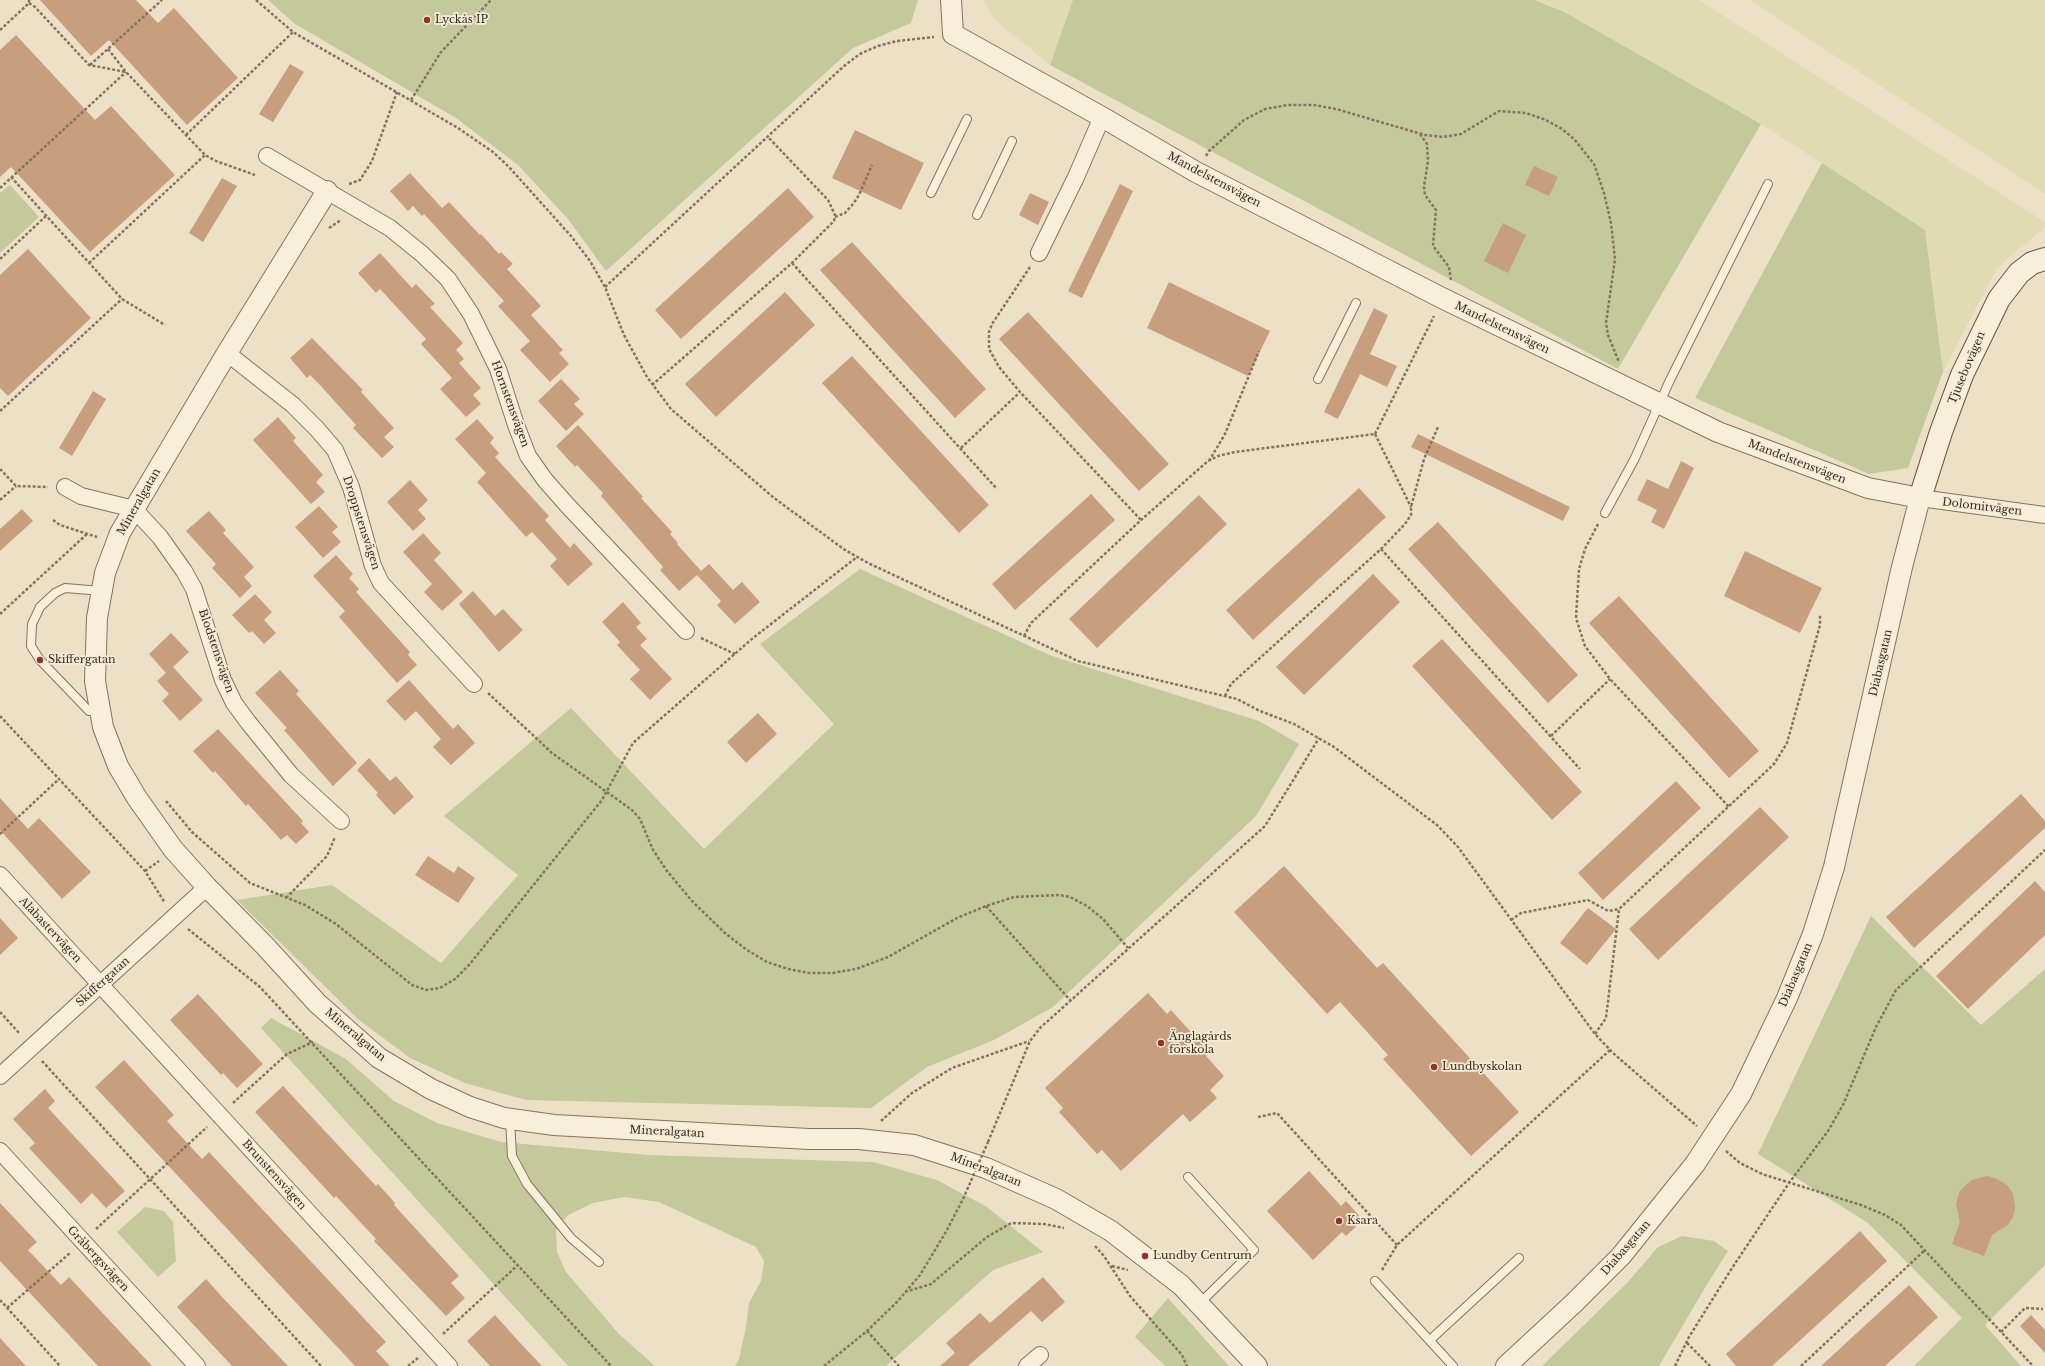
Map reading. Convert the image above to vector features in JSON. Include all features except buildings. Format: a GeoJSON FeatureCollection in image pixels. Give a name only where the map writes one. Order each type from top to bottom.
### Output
{"type":"FeatureCollection","features":[{"type":"Feature","properties":{"kind":"main road","name":"Tjusebovägen"},"geometry":{"type":"LineString","coordinates":[[1920,498],[1941,432],[1962,375],[1998,299],[2019,273],[2032,263],[2045,259]]}},
{"type":"Feature","properties":{"kind":"street"},"geometry":{"type":"LineString","coordinates":[[951,0],[953,34]]}},
{"type":"Feature","properties":{"kind":"street","name":"Mandelstensvägen"},"geometry":{"type":"LineString","coordinates":[[953,34],[1102,117],[1196,172],[1442,298],[1659,404],[1718,432],[1842,479],[1868,488],[1920,498]]}},
{"type":"Feature","properties":{"kind":"street"},"geometry":{"type":"LineString","coordinates":[[1039,253],[1076,177],[1102,117]]}},
{"type":"Feature","properties":{"kind":"street","name":"Hornstensvägen"},"geometry":{"type":"LineString","coordinates":[[267,156],[390,228],[422,254],[448,279],[471,314],[498,369],[528,456],[545,480],[568,506],[686,631]]}},
{"type":"Feature","properties":{"kind":"street","name":"Mineralgatan"},"geometry":{"type":"LineString","coordinates":[[327,191],[226,352],[120,533],[105,573],[97,618],[95,681],[103,727],[118,766],[137,798],[173,849],[207,887],[317,1002],[379,1058],[431,1089],[470,1107],[510,1119],[554,1125],[809,1139],[859,1139],[914,1145],[986,1168],[1056,1199],[1111,1231],[1181,1285],[1257,1366]]}},
{"type":"Feature","properties":{"kind":"street","name":"Droppstensvägen"},"geometry":{"type":"LineString","coordinates":[[226,352],[293,405],[335,450],[350,487],[373,566],[381,583],[405,612],[474,684]]}},
{"type":"Feature","properties":{"kind":"street"},"geometry":{"type":"LineString","coordinates":[[65,487],[81,496],[134,509]]}},
{"type":"Feature","properties":{"kind":"street","name":"Dolomitvägen"},"geometry":{"type":"LineString","coordinates":[[1920,498],[2045,515]]}},
{"type":"Feature","properties":{"kind":"street","name":"Diabasgatan"},"geometry":{"type":"LineString","coordinates":[[1506,1366],[1574,1303],[1621,1256],[1695,1164],[1741,1094],[1793,984],[1813,934],[1834,867],[1900,575],[1920,498]]}},
{"type":"Feature","properties":{"kind":"street","name":"Blodstensvägen"},"geometry":{"type":"LineString","coordinates":[[134,509],[160,537],[184,571],[194,589],[223,680],[234,702],[248,722],[291,775],[341,821]]}},
{"type":"Feature","properties":{"kind":"street","name":"Alabastervägen"},"geometry":{"type":"LineString","coordinates":[[0,875],[100,985]]}},
{"type":"Feature","properties":{"kind":"street","name":"Skiffergatan"},"geometry":{"type":"LineString","coordinates":[[0,1076],[207,887]]}},
{"type":"Feature","properties":{"kind":"street","name":"Brunstensvägen"},"geometry":{"type":"LineString","coordinates":[[100,985],[449,1366]]}},
{"type":"Feature","properties":{"kind":"street","name":"Gråbergsvägen"},"geometry":{"type":"LineString","coordinates":[[0,1151],[197,1366]]}},
{"type":"Feature","properties":{"kind":"street"},"geometry":{"type":"LineString","coordinates":[[1028,1366],[1040,1355]]}},
{"type":"Feature","properties":{"kind":"lane"},"geometry":{"type":"LineString","coordinates":[[931,193],[966,119]]}},
{"type":"Feature","properties":{"kind":"lane"},"geometry":{"type":"LineString","coordinates":[[977,215],[1012,141]]}},
{"type":"Feature","properties":{"kind":"lane"},"geometry":{"type":"LineString","coordinates":[[1605,513],[1634,460],[1659,404],[1768,184]]}},
{"type":"Feature","properties":{"kind":"lane"},"geometry":{"type":"LineString","coordinates":[[1318,379],[1356,303]]}},
{"type":"Feature","properties":{"kind":"lane"},"geometry":{"type":"LineString","coordinates":[[99,710],[89,711],[40,660],[31,646],[31,632],[32,624],[40,607],[54,593],[65,588],[102,591]]}},
{"type":"Feature","properties":{"kind":"lane"},"geometry":{"type":"LineString","coordinates":[[510,1119],[512,1156],[527,1184],[570,1238],[599,1262]]}},
{"type":"Feature","properties":{"kind":"lane"},"geometry":{"type":"LineString","coordinates":[[1188,1178],[1254,1250],[1199,1304]]}},
{"type":"Feature","properties":{"kind":"lane"},"geometry":{"type":"LineString","coordinates":[[1430,1340],[1519,1258]]}},
{"type":"Feature","properties":{"kind":"lane"},"geometry":{"type":"LineString","coordinates":[[1375,1281],[1453,1366]]}},
{"type":"Feature","properties":{"kind":"path"},"geometry":{"type":"LineString","coordinates":[[89,65],[162,0]]}},
{"type":"Feature","properties":{"kind":"path"},"geometry":{"type":"LineString","coordinates":[[256,0],[293,32],[411,100],[476,140],[509,167],[571,236],[590,261],[605,287],[624,335],[652,385],[675,414],[774,498],[815,530],[857,558],[1078,660],[1225,696],[1294,724],[1319,738],[1446,834],[1595,1034],[1610,1050],[1703,1132]]}},
{"type":"Feature","properties":{"kind":"path"},"geometry":{"type":"LineString","coordinates":[[411,100],[441,52],[491,0]]}},
{"type":"Feature","properties":{"kind":"path"},"geometry":{"type":"LineString","coordinates":[[0,30],[29,2],[35,6],[89,65],[126,72]]}},
{"type":"Feature","properties":{"kind":"path"},"geometry":{"type":"LineString","coordinates":[[186,135],[293,32]]}},
{"type":"Feature","properties":{"kind":"path"},"geometry":{"type":"LineString","coordinates":[[605,287],[844,66],[860,54],[878,46],[897,41],[953,34]]}},
{"type":"Feature","properties":{"kind":"path"},"geometry":{"type":"LineString","coordinates":[[108,49],[126,72],[205,155],[216,162],[255,176]]}},
{"type":"Feature","properties":{"kind":"path"},"geometry":{"type":"LineString","coordinates":[[0,188],[126,72]]}},
{"type":"Feature","properties":{"kind":"path"},"geometry":{"type":"LineString","coordinates":[[327,191],[360,180],[378,150],[383,127],[397,92]]}},
{"type":"Feature","properties":{"kind":"path"},"geometry":{"type":"LineString","coordinates":[[1196,172],[1209,151],[1244,120],[1264,109],[1282,106],[1314,106],[1336,110],[1420,133],[1444,137],[1461,134],[1499,111],[1511,110],[1526,113],[1546,120],[1562,129],[1574,139],[1594,164],[1611,223],[1615,258],[1606,323],[1612,347],[1632,391]]}},
{"type":"Feature","properties":{"kind":"path"},"geometry":{"type":"LineString","coordinates":[[1375,434],[1452,280],[1449,266],[1433,246],[1436,210],[1425,195],[1424,187],[1428,161],[1427,144],[1420,133]]}},
{"type":"Feature","properties":{"kind":"path"},"geometry":{"type":"LineString","coordinates":[[652,385],[792,263],[834,221],[833,208],[828,200],[768,137]]}},
{"type":"Feature","properties":{"kind":"path"},"geometry":{"type":"LineString","coordinates":[[89,263],[205,155]]}},
{"type":"Feature","properties":{"kind":"path"},"geometry":{"type":"LineString","coordinates":[[834,217],[845,213],[856,200],[872,165]]}},
{"type":"Feature","properties":{"kind":"path"},"geometry":{"type":"LineString","coordinates":[[12,178],[122,299],[165,325]]}},
{"type":"Feature","properties":{"kind":"path"},"geometry":{"type":"LineString","coordinates":[[0,260],[47,216]]}},
{"type":"Feature","properties":{"kind":"path"},"geometry":{"type":"LineString","coordinates":[[1039,253],[992,324],[989,332],[989,349],[999,367],[1020,392],[1141,520]]}},
{"type":"Feature","properties":{"kind":"path"},"geometry":{"type":"LineString","coordinates":[[792,263],[997,489]]}},
{"type":"Feature","properties":{"kind":"path"},"geometry":{"type":"LineString","coordinates":[[0,411],[122,299]]}},
{"type":"Feature","properties":{"kind":"path"},"geometry":{"type":"LineString","coordinates":[[1208,461],[1225,434],[1259,351]]}},
{"type":"Feature","properties":{"kind":"path"},"geometry":{"type":"LineString","coordinates":[[961,448],[1020,392]]}},
{"type":"Feature","properties":{"kind":"path"},"geometry":{"type":"LineString","coordinates":[[1225,696],[1231,684],[1381,549],[1405,524],[1411,515],[1411,507],[1424,459],[1438,427]]}},
{"type":"Feature","properties":{"kind":"path"},"geometry":{"type":"LineString","coordinates":[[1024,636],[1031,623],[1141,520],[1208,461],[1218,456],[1235,452],[1375,434]]}},
{"type":"Feature","properties":{"kind":"path"},"geometry":{"type":"LineString","coordinates":[[1375,434],[1411,507]]}},
{"type":"Feature","properties":{"kind":"path"},"geometry":{"type":"LineString","coordinates":[[0,469],[16,486]]}},
{"type":"Feature","properties":{"kind":"path"},"geometry":{"type":"LineString","coordinates":[[0,500],[16,486],[65,487]]}},
{"type":"Feature","properties":{"kind":"path"},"geometry":{"type":"LineString","coordinates":[[1605,513],[1587,544],[1579,569],[1576,618],[1585,646],[1610,679],[1729,807]]}},
{"type":"Feature","properties":{"kind":"path"},"geometry":{"type":"LineString","coordinates":[[53,520],[60,525],[116,544]]}},
{"type":"Feature","properties":{"kind":"path"},"geometry":{"type":"LineString","coordinates":[[0,614],[87,534]]}},
{"type":"Feature","properties":{"kind":"path"},"geometry":{"type":"LineString","coordinates":[[1381,549],[1580,769]]}},
{"type":"Feature","properties":{"kind":"path"},"geometry":{"type":"LineString","coordinates":[[161,796],[192,832],[250,883],[305,905],[336,924],[412,985],[426,990],[440,988],[455,979],[469,965],[570,841],[602,800],[633,743],[735,654],[857,558]]}},
{"type":"Feature","properties":{"kind":"path"},"geometry":{"type":"LineString","coordinates":[[1511,920],[1521,913],[1588,900],[1608,911],[1619,909],[1774,764],[1787,743],[1820,625],[1820,614]]}},
{"type":"Feature","properties":{"kind":"path"},"geometry":{"type":"LineString","coordinates":[[686,631],[735,654]]}},
{"type":"Feature","properties":{"kind":"path"},"geometry":{"type":"LineString","coordinates":[[1551,736],[1610,679]]}},
{"type":"Feature","properties":{"kind":"path"},"geometry":{"type":"LineString","coordinates":[[474,684],[490,694],[552,753],[632,810],[640,819],[653,850],[667,871],[698,906],[726,934],[747,950],[767,962],[788,969],[809,973],[832,973],[856,968],[888,957],[957,918],[986,906],[1014,897],[1059,895],[1070,897],[1087,906],[1103,919],[1128,948]]}},
{"type":"Feature","properties":{"kind":"path"},"geometry":{"type":"LineString","coordinates":[[0,716],[145,871],[167,907]]}},
{"type":"Feature","properties":{"kind":"path"},"geometry":{"type":"LineString","coordinates":[[824,1366],[867,1331],[905,1292],[932,1257],[963,1199],[1030,1041],[1040,1028],[1265,826],[1319,738]]}},
{"type":"Feature","properties":{"kind":"path"},"geometry":{"type":"LineString","coordinates":[[0,834],[59,779]]}},
{"type":"Feature","properties":{"kind":"path"},"geometry":{"type":"LineString","coordinates":[[286,898],[327,856],[341,821]]}},
{"type":"Feature","properties":{"kind":"path"},"geometry":{"type":"LineString","coordinates":[[1675,1366],[1732,1268],[1789,1183],[1828,1131],[1843,1105],[1876,1027],[1896,990],[2045,850]]}},
{"type":"Feature","properties":{"kind":"path"},"geometry":{"type":"LineString","coordinates":[[986,906],[1070,1000]]}},
{"type":"Feature","properties":{"kind":"path"},"geometry":{"type":"LineString","coordinates":[[1595,1034],[1606,1018],[1619,909]]}},
{"type":"Feature","properties":{"kind":"path"},"geometry":{"type":"LineString","coordinates":[[183,924],[260,987],[313,1042],[611,1366]]}},
{"type":"Feature","properties":{"kind":"path"},"geometry":{"type":"LineString","coordinates":[[0,1012],[32,1047],[38,1057],[321,1366]]}},
{"type":"Feature","properties":{"kind":"path"},"geometry":{"type":"LineString","coordinates":[[881,1121],[912,1093],[952,1068],[1030,1041]]}},
{"type":"Feature","properties":{"kind":"path"},"geometry":{"type":"LineString","coordinates":[[7,1308],[287,1054],[313,1042]]}},
{"type":"Feature","properties":{"kind":"path"},"geometry":{"type":"LineString","coordinates":[[1375,1281],[1397,1245],[1610,1050]]}},
{"type":"Feature","properties":{"kind":"path"},"geometry":{"type":"LineString","coordinates":[[1258,1117],[1277,1113],[1397,1245]]}},
{"type":"Feature","properties":{"kind":"path"},"geometry":{"type":"LineString","coordinates":[[1722,1148],[1740,1163],[1762,1174],[1861,1205],[1885,1215],[1900,1225],[1926,1250],[2033,1366]]}},
{"type":"Feature","properties":{"kind":"path"},"geometry":{"type":"LineString","coordinates":[[905,1292],[931,1284],[987,1237],[1011,1223],[1044,1224],[1069,1229]]}},
{"type":"Feature","properties":{"kind":"path"},"geometry":{"type":"LineString","coordinates":[[1093,1244],[1111,1266],[1130,1296],[1182,1355],[1187,1366]]}},
{"type":"Feature","properties":{"kind":"path"},"geometry":{"type":"LineString","coordinates":[[1801,1366],[1926,1250]]}},
{"type":"Feature","properties":{"kind":"path"},"geometry":{"type":"LineString","coordinates":[[408,1366],[518,1265]]}},
{"type":"Feature","properties":{"kind":"path"},"geometry":{"type":"LineString","coordinates":[[1111,1266],[1130,1271]]}},
{"type":"Feature","properties":{"kind":"path"},"geometry":{"type":"LineString","coordinates":[[0,1300],[60,1366]]}},
{"type":"Feature","properties":{"kind":"path"},"geometry":{"type":"LineString","coordinates":[[2001,1332],[2025,1308],[2043,1309]]}},
{"type":"Feature","properties":{"kind":"path"},"geometry":{"type":"LineString","coordinates":[[867,1331],[899,1366]]}},
{"type":"Feature","properties":{"kind":"path"},"geometry":{"type":"LineString","coordinates":[[1687,1343],[1710,1366]]}},
{"type":"Feature","properties":{"kind":"shaded area"},"geometry":{"type":"Polygon","coordinates":[[[983,0],[1073,0],[1050,65],[995,20],[983,0]]]}},
{"type":"Feature","properties":{"kind":"shaded area"},"geometry":{"type":"Polygon","coordinates":[[[1534,0],[1699,0],[2045,222],[2045,227],[1997,268],[1943,372],[1925,230],[1761,124],[1534,0]]]}},
{"type":"Feature","properties":{"kind":"shaded area"},"geometry":{"type":"Polygon","coordinates":[[[1750,0],[2045,0],[2045,194],[1750,0]]]}},
{"type":"Feature","properties":{"kind":"green space"},"geometry":{"type":"Polygon","coordinates":[[[268,0],[918,0],[911,23],[853,48],[606,271],[568,219],[518,165],[456,118],[295,24],[268,0]]]}},
{"type":"Feature","properties":{"kind":"green space"},"geometry":{"type":"Polygon","coordinates":[[[1073,0],[1534,0],[1564,12],[1761,124],[1618,369],[1050,65],[1073,0]]]}},
{"type":"Feature","properties":{"kind":"green space"},"geometry":{"type":"Polygon","coordinates":[[[1822,163],[1925,230],[1943,372],[1908,468],[1869,474],[1695,398],[1822,163]]]}},
{"type":"Feature","properties":{"kind":"green space"},"geometry":{"type":"Polygon","coordinates":[[[10,185],[39,217],[0,253],[0,193],[10,185]]]}},
{"type":"Feature","properties":{"kind":"green space"},"geometry":{"type":"Polygon","coordinates":[[[860,569],[1052,656],[1259,721],[1299,744],[1256,816],[1053,1007],[994,1040],[927,1067],[871,1108],[526,1100],[465,1083],[410,1058],[359,1020],[237,900],[332,885],[441,963],[518,875],[444,816],[571,708],[704,849],[834,724],[760,644],[860,569]]]}},
{"type":"Feature","properties":{"kind":"green space"},"geometry":{"type":"Polygon","coordinates":[[[1871,916],[1981,1025],[2045,969],[2045,1265],[1985,1325],[2021,1366],[1914,1366],[1962,1318],[1868,1223],[1758,1154],[1871,916]]]}},
{"type":"Feature","properties":{"kind":"green space"},"geometry":{"type":"Polygon","coordinates":[[[271,1018],[346,1059],[394,1101],[437,1123],[501,1142],[649,1155],[873,1162],[937,1180],[987,1207],[1043,1252],[993,1270],[886,1366],[735,1366],[739,1359],[746,1327],[749,1303],[761,1281],[764,1261],[756,1247],[659,1202],[624,1197],[593,1203],[568,1215],[556,1230],[557,1252],[566,1272],[618,1333],[655,1366],[568,1366],[261,1028],[271,1018]]]}},
{"type":"Feature","properties":{"kind":"green space"},"geometry":{"type":"Polygon","coordinates":[[[145,1207],[164,1211],[173,1222],[176,1261],[158,1277],[117,1232],[145,1207]]]}},
{"type":"Feature","properties":{"kind":"green space"},"geometry":{"type":"Polygon","coordinates":[[[1682,1236],[1714,1241],[1728,1251],[1659,1366],[1542,1366],[1627,1283],[1658,1247],[1682,1236]]]}},
{"type":"Feature","properties":{"kind":"green space"},"geometry":{"type":"Polygon","coordinates":[[[1168,1298],[1229,1366],[1165,1366],[1135,1337],[1168,1298]]]}},
{"type":"Feature","properties":{"kind":"place","name":"Lyckås IP"},"geometry":{"type":"Point","coordinates":[427,20]}},
{"type":"Feature","properties":{"kind":"place","name":"Skiffergatan"},"geometry":{"type":"Point","coordinates":[40,660]}},
{"type":"Feature","properties":{"kind":"place","name":"Änglagårds förskola"},"geometry":{"type":"Point","coordinates":[1161,1043]}},
{"type":"Feature","properties":{"kind":"place","name":"Lundbyskolan"},"geometry":{"type":"Point","coordinates":[1434,1067]}},
{"type":"Feature","properties":{"kind":"place","name":"Ksara"},"geometry":{"type":"Point","coordinates":[1339,1221]}},
{"type":"Feature","properties":{"kind":"place","name":"Lundby Centrum"},"geometry":{"type":"Point","coordinates":[1145,1256]}}]}
